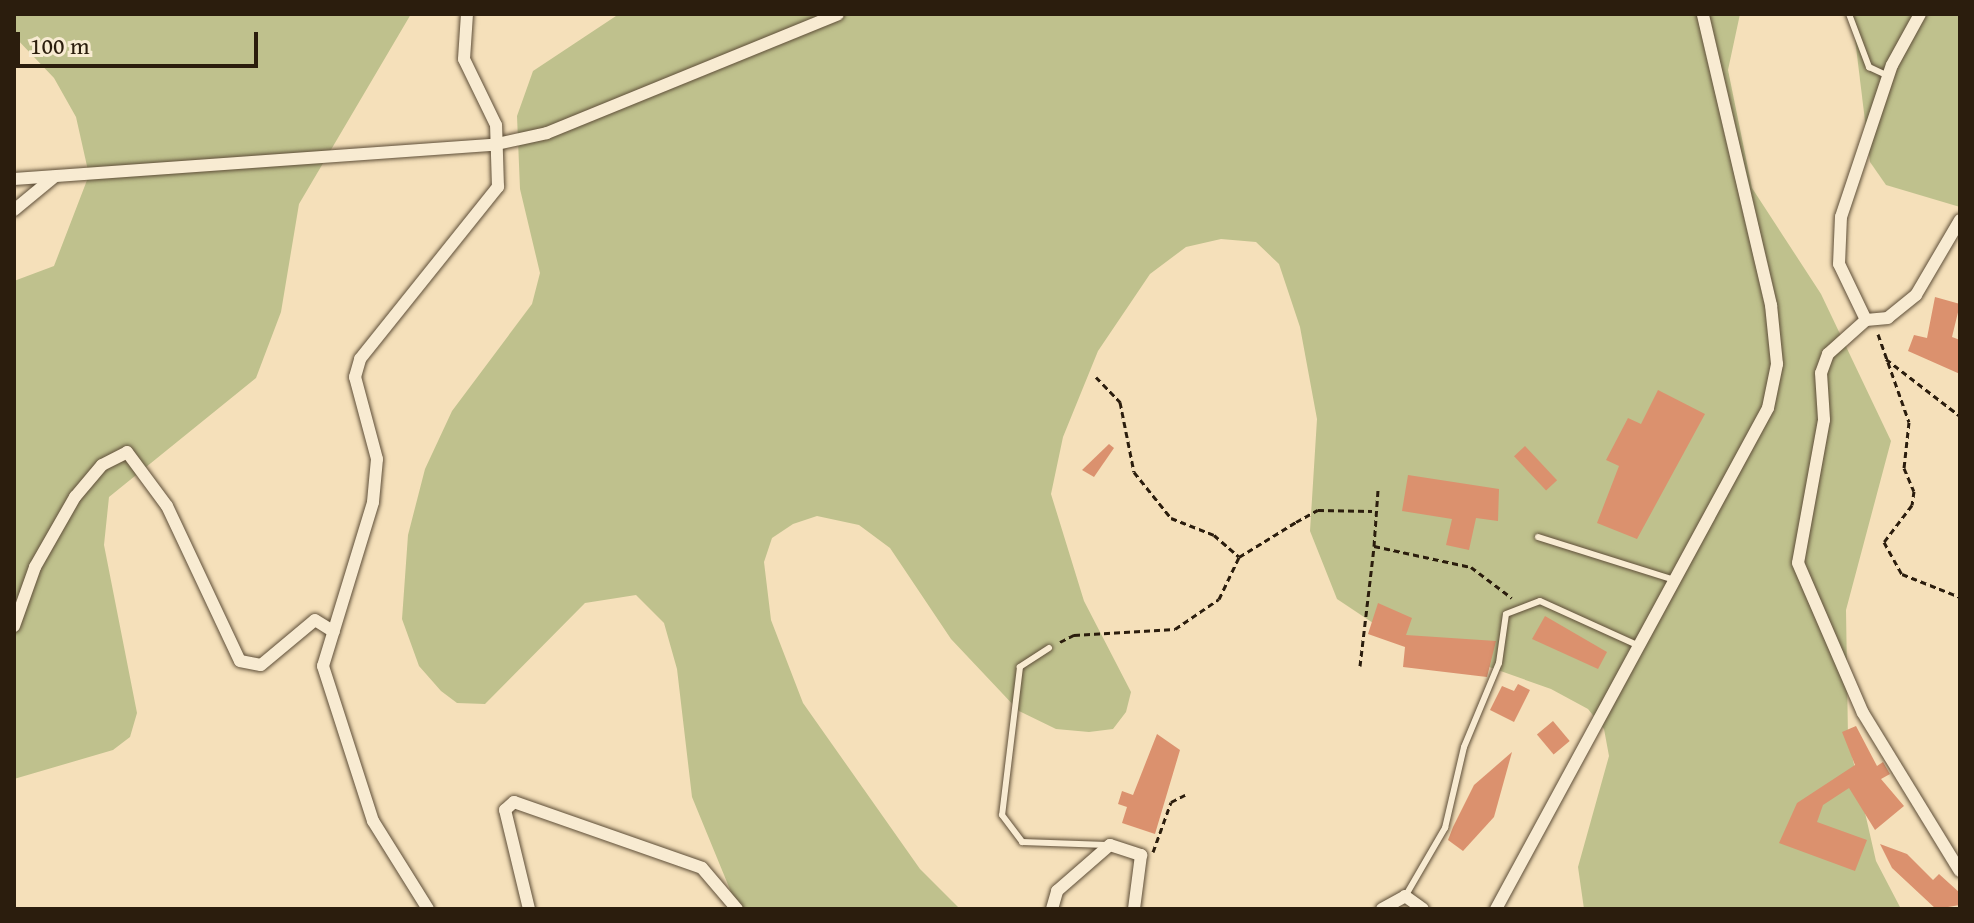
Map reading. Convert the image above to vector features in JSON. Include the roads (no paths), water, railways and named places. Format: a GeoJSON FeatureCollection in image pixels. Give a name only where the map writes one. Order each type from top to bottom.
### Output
{"type":"FeatureCollection","features":[{"type":"Feature","properties":{"kind":"street"},"geometry":{"type":"LineString","coordinates":[[428,909],[414,897],[368,808],[323,666],[373,502],[377,459],[355,377],[360,359],[498,187],[497,144],[464,59],[467,14]]}},
{"type":"Feature","properties":{"kind":"street"},"geometry":{"type":"LineString","coordinates":[[14,179],[497,144],[547,133],[838,14]]}},
{"type":"Feature","properties":{"kind":"street"},"geometry":{"type":"LineString","coordinates":[[1496,909],[1642,648],[1768,408],[1777,364],[1771,305],[1703,14]]}},
{"type":"Feature","properties":{"kind":"street"},"geometry":{"type":"LineString","coordinates":[[1871,321],[1839,264],[1840,226],[1888,76],[1920,14]]}},
{"type":"Feature","properties":{"kind":"street"},"geometry":{"type":"LineString","coordinates":[[14,210],[54,177]]}},
{"type":"Feature","properties":{"kind":"street"},"geometry":{"type":"LineString","coordinates":[[1960,220],[1916,295],[1871,321],[1828,354],[1821,373],[1824,420],[1798,563],[1863,713],[1960,871]]}},
{"type":"Feature","properties":{"kind":"street"},"geometry":{"type":"LineString","coordinates":[[14,626],[35,567],[75,497],[102,465],[127,452],[167,506],[240,661],[261,665],[315,620],[334,632]]}},
{"type":"Feature","properties":{"kind":"street"},"geometry":{"type":"LineString","coordinates":[[529,909],[505,810],[514,802],[702,868],[737,909]]}},
{"type":"Feature","properties":{"kind":"street"},"geometry":{"type":"LineString","coordinates":[[1052,909],[1057,891],[1110,845],[1141,855],[1134,909]]}},
{"type":"Feature","properties":{"kind":"street"},"geometry":{"type":"LineString","coordinates":[[1382,909],[1405,896],[1423,909]]}},
{"type":"Feature","properties":{"kind":"lane"},"geometry":{"type":"LineString","coordinates":[[1849,14],[1869,67],[1888,76]]}},
{"type":"Feature","properties":{"kind":"lane"},"geometry":{"type":"LineString","coordinates":[[1538,537],[1677,581]]}},
{"type":"Feature","properties":{"kind":"lane"},"geometry":{"type":"LineString","coordinates":[[1405,896],[1445,828],[1464,747],[1499,663],[1506,614],[1518,604],[1540,601],[1642,648]]}},
{"type":"Feature","properties":{"kind":"lane"},"geometry":{"type":"LineString","coordinates":[[1049,648],[1020,667],[1002,815],[1022,842],[1110,845]]}}]}
